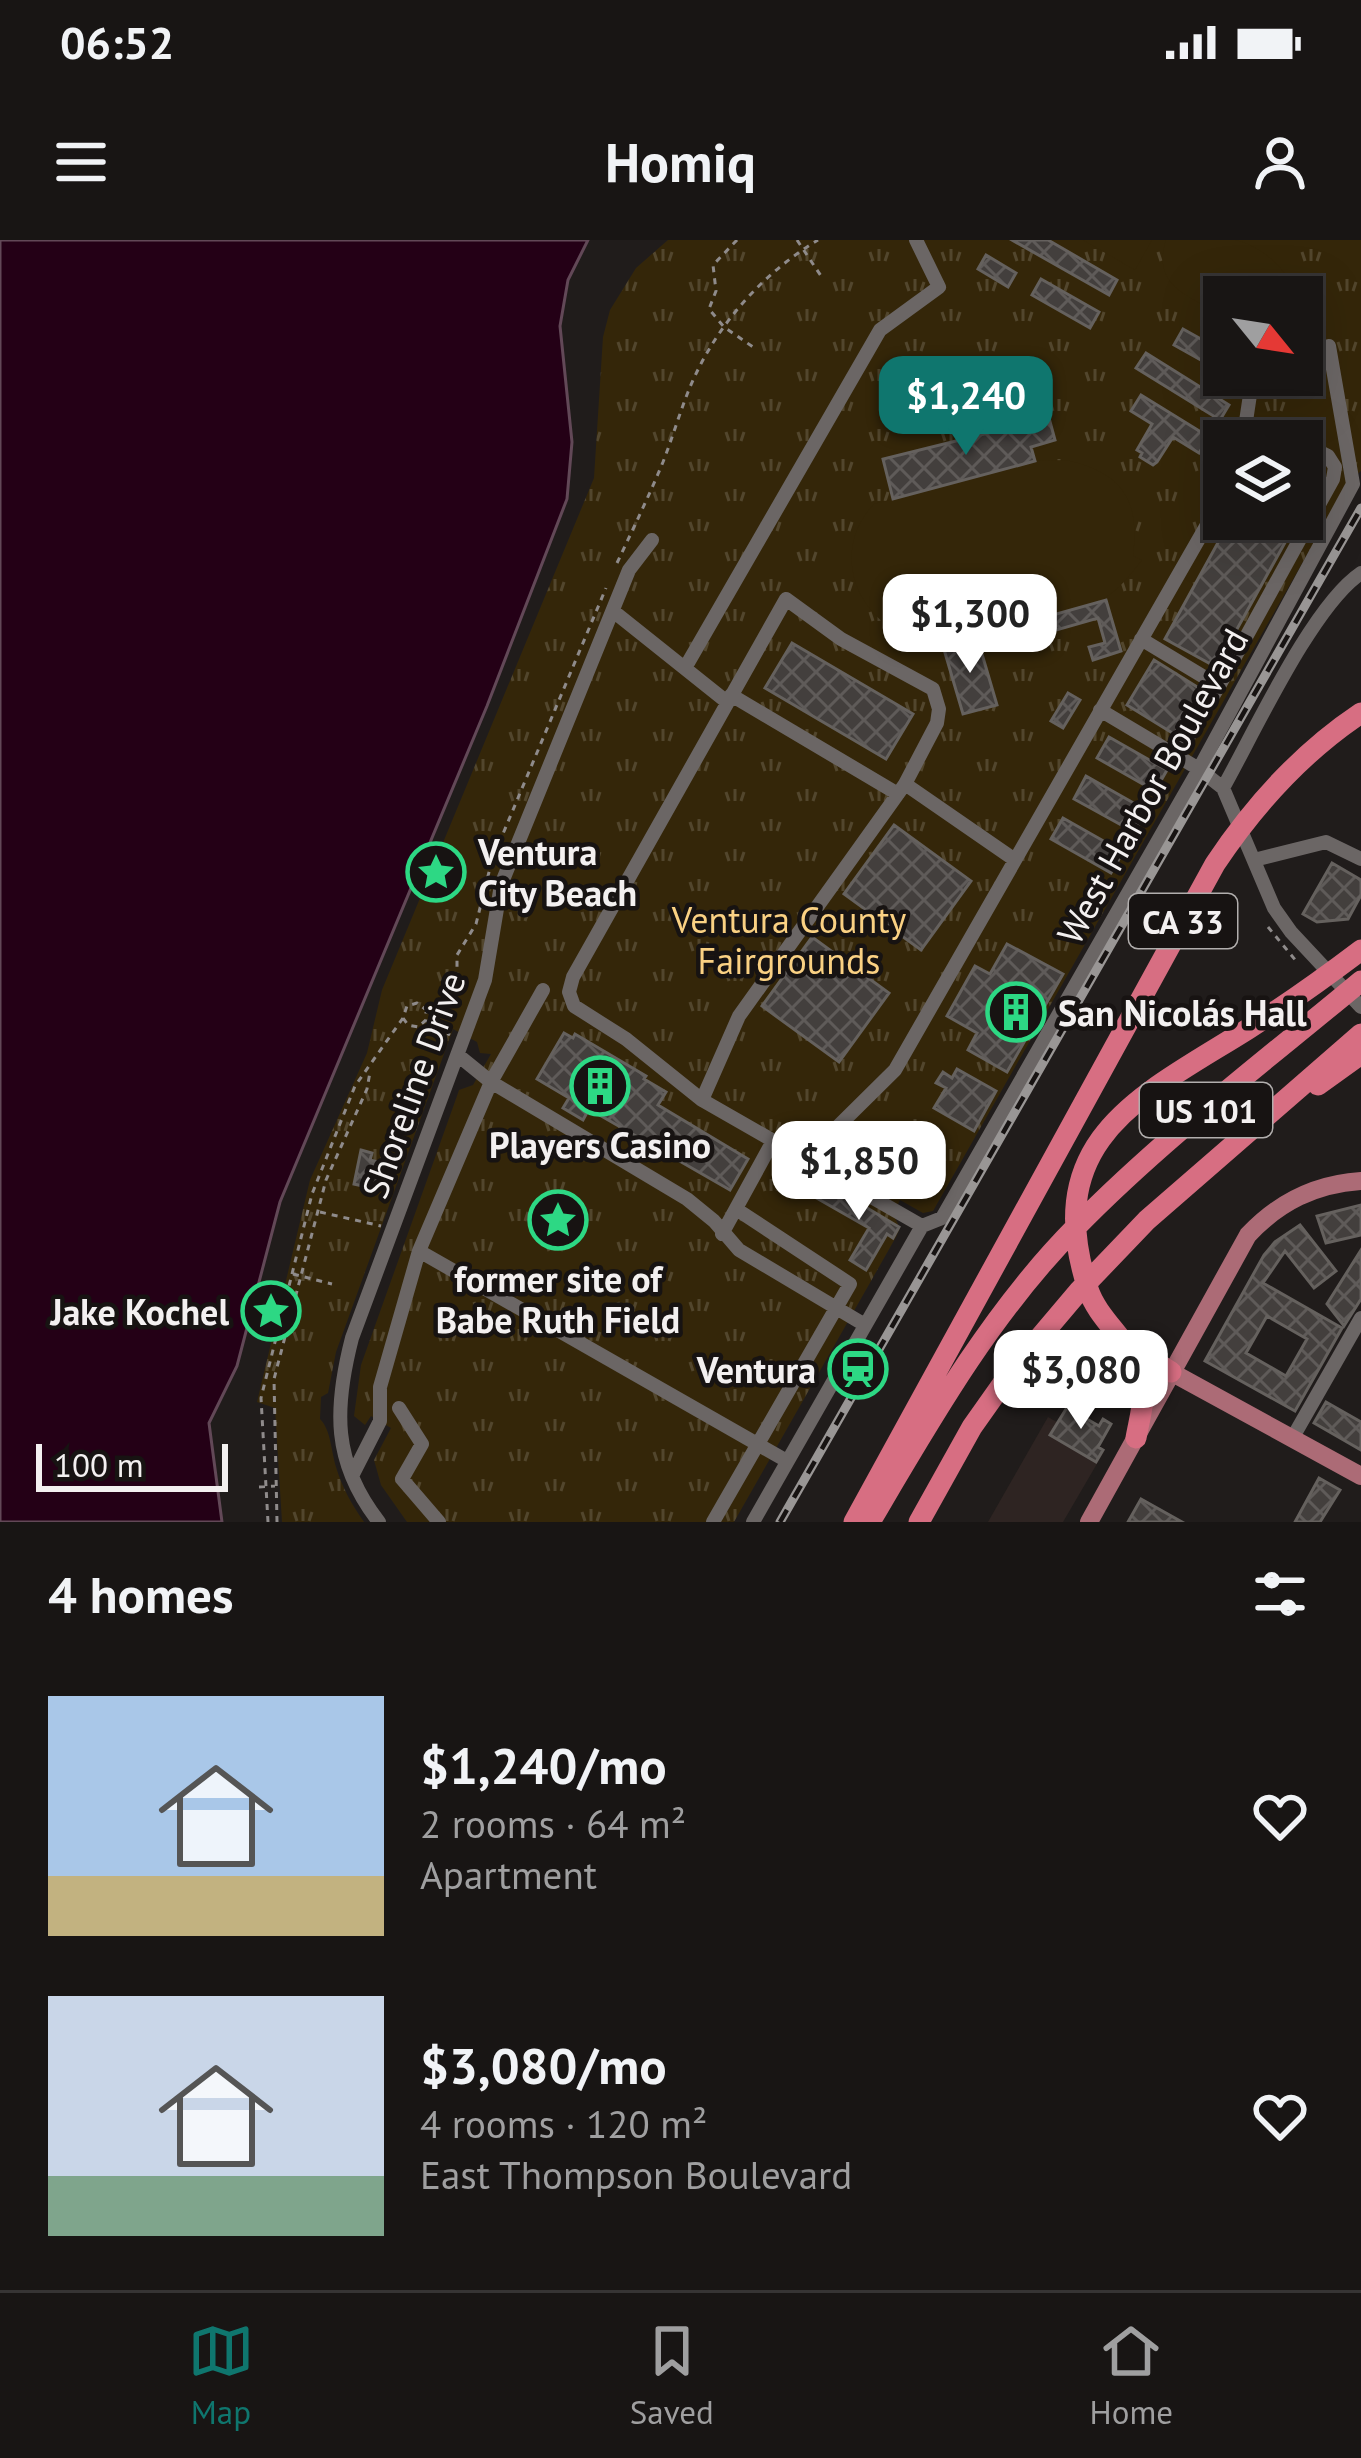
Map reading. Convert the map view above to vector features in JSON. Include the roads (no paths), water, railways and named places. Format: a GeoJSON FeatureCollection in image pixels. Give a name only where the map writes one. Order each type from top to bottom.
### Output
{"type":"FeatureCollection","features":[{"type":"Feature","properties":{"kind":"highway","name":"CA 33"},"geometry":{"type":"LineString","coordinates":[[854,1522],[1215,864],[1290,770],[1361,712]]}},
{"type":"Feature","properties":{"kind":"highway"},"geometry":{"type":"LineString","coordinates":[[1136,1438],[1142,1381],[1089,1294],[1078,1256],[1076,1216],[1090,1161],[1108,1128],[1140,1096],[1361,950]]}},
{"type":"Feature","properties":{"kind":"highway","name":"US 101"},"geometry":{"type":"LineString","coordinates":[[870,1522],[970,1359],[1036,1273],[1119,1186],[1361,981]]}},
{"type":"Feature","properties":{"kind":"highway","name":"US 101"},"geometry":{"type":"LineString","coordinates":[[919,1522],[972,1427],[1013,1369],[1116,1253],[1147,1220],[1324,1072],[1361,1034]]}},
{"type":"Feature","properties":{"kind":"highway"},"geometry":{"type":"LineString","coordinates":[[1324,1072],[1361,1054]]}},
{"type":"Feature","properties":{"kind":"highway"},"geometry":{"type":"LineString","coordinates":[[1121,1340],[1172,1372]]}},
{"type":"Feature","properties":{"kind":"main road"},"geometry":{"type":"LineString","coordinates":[[1089,1522],[1237,1252],[1262,1220],[1316,1188],[1361,1181]]}},
{"type":"Feature","properties":{"kind":"main road"},"geometry":{"type":"LineString","coordinates":[[1172,1372],[1361,1476]]}},
{"type":"Feature","properties":{"kind":"street"},"geometry":{"type":"LineString","coordinates":[[685,668],[880,330],[939,287],[916,240]]}},
{"type":"Feature","properties":{"kind":"street","name":"West Harbor Boulevard"},"geometry":{"type":"LineString","coordinates":[[753,1522],[922,1226],[942,1218],[1204,772],[1353,484],[1329,346],[1323,347]]}},
{"type":"Feature","properties":{"kind":"street"},"geometry":{"type":"LineString","coordinates":[[1323,454],[1335,467],[1323,497]]}},
{"type":"Feature","properties":{"kind":"street"},"geometry":{"type":"LineString","coordinates":[[805,1159],[895,1070],[1203,531]]}},
{"type":"Feature","properties":{"kind":"street","name":"Shoreline Drive"},"geometry":{"type":"LineString","coordinates":[[379,1522],[359,1491],[338,1413],[352,1338],[485,980],[501,885],[634,560],[652,540]]}},
{"type":"Feature","properties":{"kind":"street"},"geometry":{"type":"LineString","coordinates":[[1177,756],[1299,540]]}},
{"type":"Feature","properties":{"kind":"street"},"geometry":{"type":"LineString","coordinates":[[1223,788],[1322,614],[1361,573]]}},
{"type":"Feature","properties":{"kind":"street"},"geometry":{"type":"LineString","coordinates":[[702,1100],[739,1016],[901,789],[937,723],[939,709],[933,689],[842,639],[785,599],[568,992],[574,1006],[626,1039],[702,1100],[922,1226]]}},
{"type":"Feature","properties":{"kind":"street"},"geometry":{"type":"LineString","coordinates":[[613,611],[729,699],[901,789],[1015,860]]}},
{"type":"Feature","properties":{"kind":"street"},"geometry":{"type":"LineString","coordinates":[[1141,639],[1219,686]]}},
{"type":"Feature","properties":{"kind":"street"},"geometry":{"type":"LineString","coordinates":[[1100,710],[1223,788],[1282,921],[1361,1006]]}},
{"type":"Feature","properties":{"kind":"street"},"geometry":{"type":"LineString","coordinates":[[1254,860],[1326,842],[1361,859]]}},
{"type":"Feature","properties":{"kind":"street"},"geometry":{"type":"LineString","coordinates":[[353,1474],[380,1421],[380,1387],[419,1251],[491,1082],[543,990]]}},
{"type":"Feature","properties":{"kind":"street"},"geometry":{"type":"LineString","coordinates":[[459,1056],[491,1082],[687,1199],[739,1250],[865,1325]]}},
{"type":"Feature","properties":{"kind":"street"},"geometry":{"type":"LineString","coordinates":[[722,1234],[773,1141]]}},
{"type":"Feature","properties":{"kind":"street"},"geometry":{"type":"LineString","coordinates":[[713,1522],[850,1284],[736,1209]]}},
{"type":"Feature","properties":{"kind":"street"},"geometry":{"type":"LineString","coordinates":[[419,1251],[787,1461]]}},
{"type":"Feature","properties":{"kind":"street"},"geometry":{"type":"LineString","coordinates":[[1293,1437],[1361,1318]]}},
{"type":"Feature","properties":{"kind":"street"},"geometry":{"type":"LineString","coordinates":[[399,1408],[422,1444],[402,1479],[440,1522]]}},
{"type":"Feature","properties":{"kind":"railway"},"geometry":{"type":"LineString","coordinates":[[780,1522],[1361,508]]}},
{"type":"Feature","properties":{"kind":"place","name":"Ventura City Beach"},"geometry":{"type":"Point","coordinates":[436,872]}},
{"type":"Feature","properties":{"kind":"place","name":"San Nicolás Hall"},"geometry":{"type":"Point","coordinates":[1016,1012]}},
{"type":"Feature","properties":{"kind":"place","name":"Players Casino"},"geometry":{"type":"Point","coordinates":[600,1086]}},
{"type":"Feature","properties":{"kind":"place","name":"former site of Babe Ruth Field"},"geometry":{"type":"Point","coordinates":[558,1220]}},
{"type":"Feature","properties":{"kind":"place","name":"Jake Kochel"},"geometry":{"type":"Point","coordinates":[271,1311]}},
{"type":"Feature","properties":{"kind":"place","name":"Ventura"},"geometry":{"type":"Point","coordinates":[858,1369]}},
{"type":"Feature","properties":{"kind":"park label","name":"Ventura County Fairgrounds"},"geometry":{"type":"Point","coordinates":[789,940]}}]}
